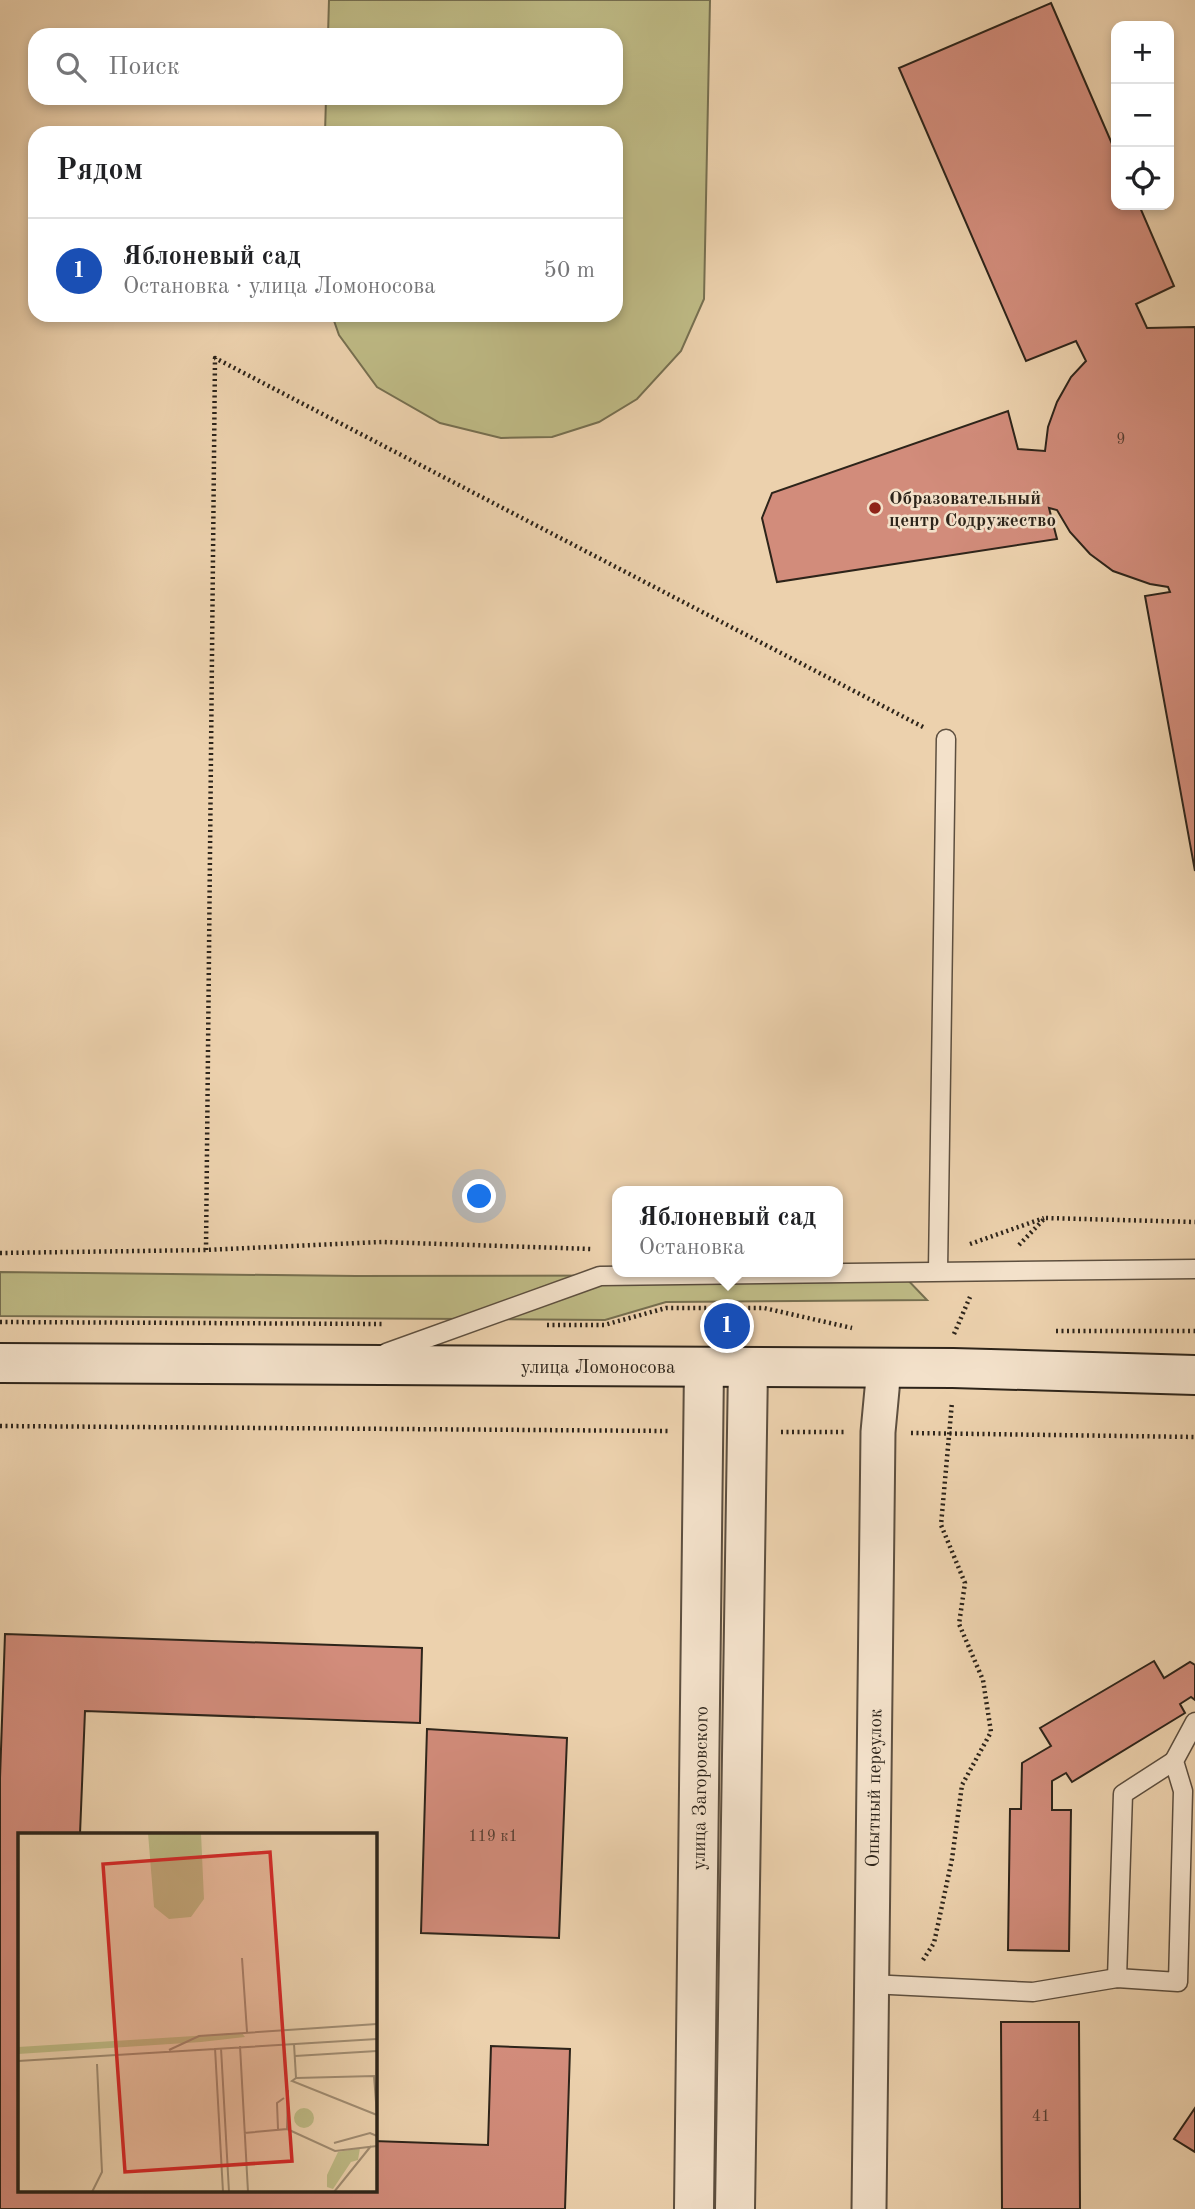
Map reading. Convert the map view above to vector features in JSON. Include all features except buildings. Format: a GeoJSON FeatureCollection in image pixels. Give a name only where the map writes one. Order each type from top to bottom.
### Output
{"type":"FeatureCollection","features":[{"type":"Feature","properties":{"kind":"street","name":"улица Ломоносова"},"geometry":{"type":"LineString","coordinates":[[0,1363],[884,1368],[1195,1375]]}},
{"type":"Feature","properties":{"kind":"street","name":"улица Загоровского"},"geometry":{"type":"LineString","coordinates":[[694,2209],[704,1367]]}},
{"type":"Feature","properties":{"kind":"street"},"geometry":{"type":"LineString","coordinates":[[735,2209],[748,1367]]}},
{"type":"Feature","properties":{"kind":"street","name":"Опытный переулок"},"geometry":{"type":"LineString","coordinates":[[869,2209],[878,1432],[884,1368]]}},
{"type":"Feature","properties":{"kind":"lane"},"geometry":{"type":"LineString","coordinates":[[938,1270],[946,739]]}},
{"type":"Feature","properties":{"kind":"lane"},"geometry":{"type":"LineString","coordinates":[[843,1272],[1195,1269]]}},
{"type":"Feature","properties":{"kind":"lane"},"geometry":{"type":"LineString","coordinates":[[354,1365],[600,1276],[612,1276]]}},
{"type":"Feature","properties":{"kind":"lane"},"geometry":{"type":"LineString","coordinates":[[1117,1978],[1122,1794],[1174,1761],[1195,1721]]}},
{"type":"Feature","properties":{"kind":"lane"},"geometry":{"type":"LineString","coordinates":[[870,1984],[1033,1992],[1117,1978],[1186,1982],[1183,1791],[1174,1761]]}},
{"type":"Feature","properties":{"kind":"path"},"geometry":{"type":"LineString","coordinates":[[206,1251],[215,358],[946,739]]}},
{"type":"Feature","properties":{"kind":"path"},"geometry":{"type":"LineString","coordinates":[[0,1253],[206,1251],[382,1242],[603,1250]]}},
{"type":"Feature","properties":{"kind":"path"},"geometry":{"type":"LineString","coordinates":[[535,1325],[604,1325],[666,1308],[764,1308],[840,1327],[865,1328]]}},
{"type":"Feature","properties":{"kind":"path"},"geometry":{"type":"LineString","coordinates":[[0,1322],[397,1324]]}},
{"type":"Feature","properties":{"kind":"path"},"geometry":{"type":"LineString","coordinates":[[942,1331],[968,1331]]}},
{"type":"Feature","properties":{"kind":"path"},"geometry":{"type":"LineString","coordinates":[[1048,1331],[1195,1331]]}},
{"type":"Feature","properties":{"kind":"path"},"geometry":{"type":"LineString","coordinates":[[0,1426],[703,1432]]}},
{"type":"Feature","properties":{"kind":"path"},"geometry":{"type":"LineString","coordinates":[[747,1432],[1195,1437]]}},
{"type":"Feature","properties":{"kind":"path"},"geometry":{"type":"LineString","coordinates":[[907,1986],[934,1943],[953,1860],[962,1785],[991,1732],[984,1680],[959,1624],[965,1583],[941,1525],[951,1434]]}},
{"type":"Feature","properties":{"kind":"shaded area"},"geometry":{"type":"Polygon","coordinates":[[[329,0],[710,0],[704,299],[681,351],[637,399],[599,422],[552,437],[501,438],[440,423],[377,387],[339,335],[334,322],[623,322],[623,126],[325,126],[326,105],[623,105],[623,28],[328,28],[329,0]]]}},
{"type":"Feature","properties":{"kind":"shaded area"},"geometry":{"type":"Polygon","coordinates":[[[0,1272],[612,1277],[903,1275],[927,1300],[666,1302],[605,1320],[0,1316],[0,1272]]]}},
{"type":"Feature","properties":{"kind":"place","name":"Образовательный центр Содружество"},"geometry":{"type":"Point","coordinates":[875,508]}},
{"type":"Feature","properties":{"kind":"place","name":"Яблоневый сад"},"geometry":{"type":"Point","coordinates":[727,1326]}}]}
